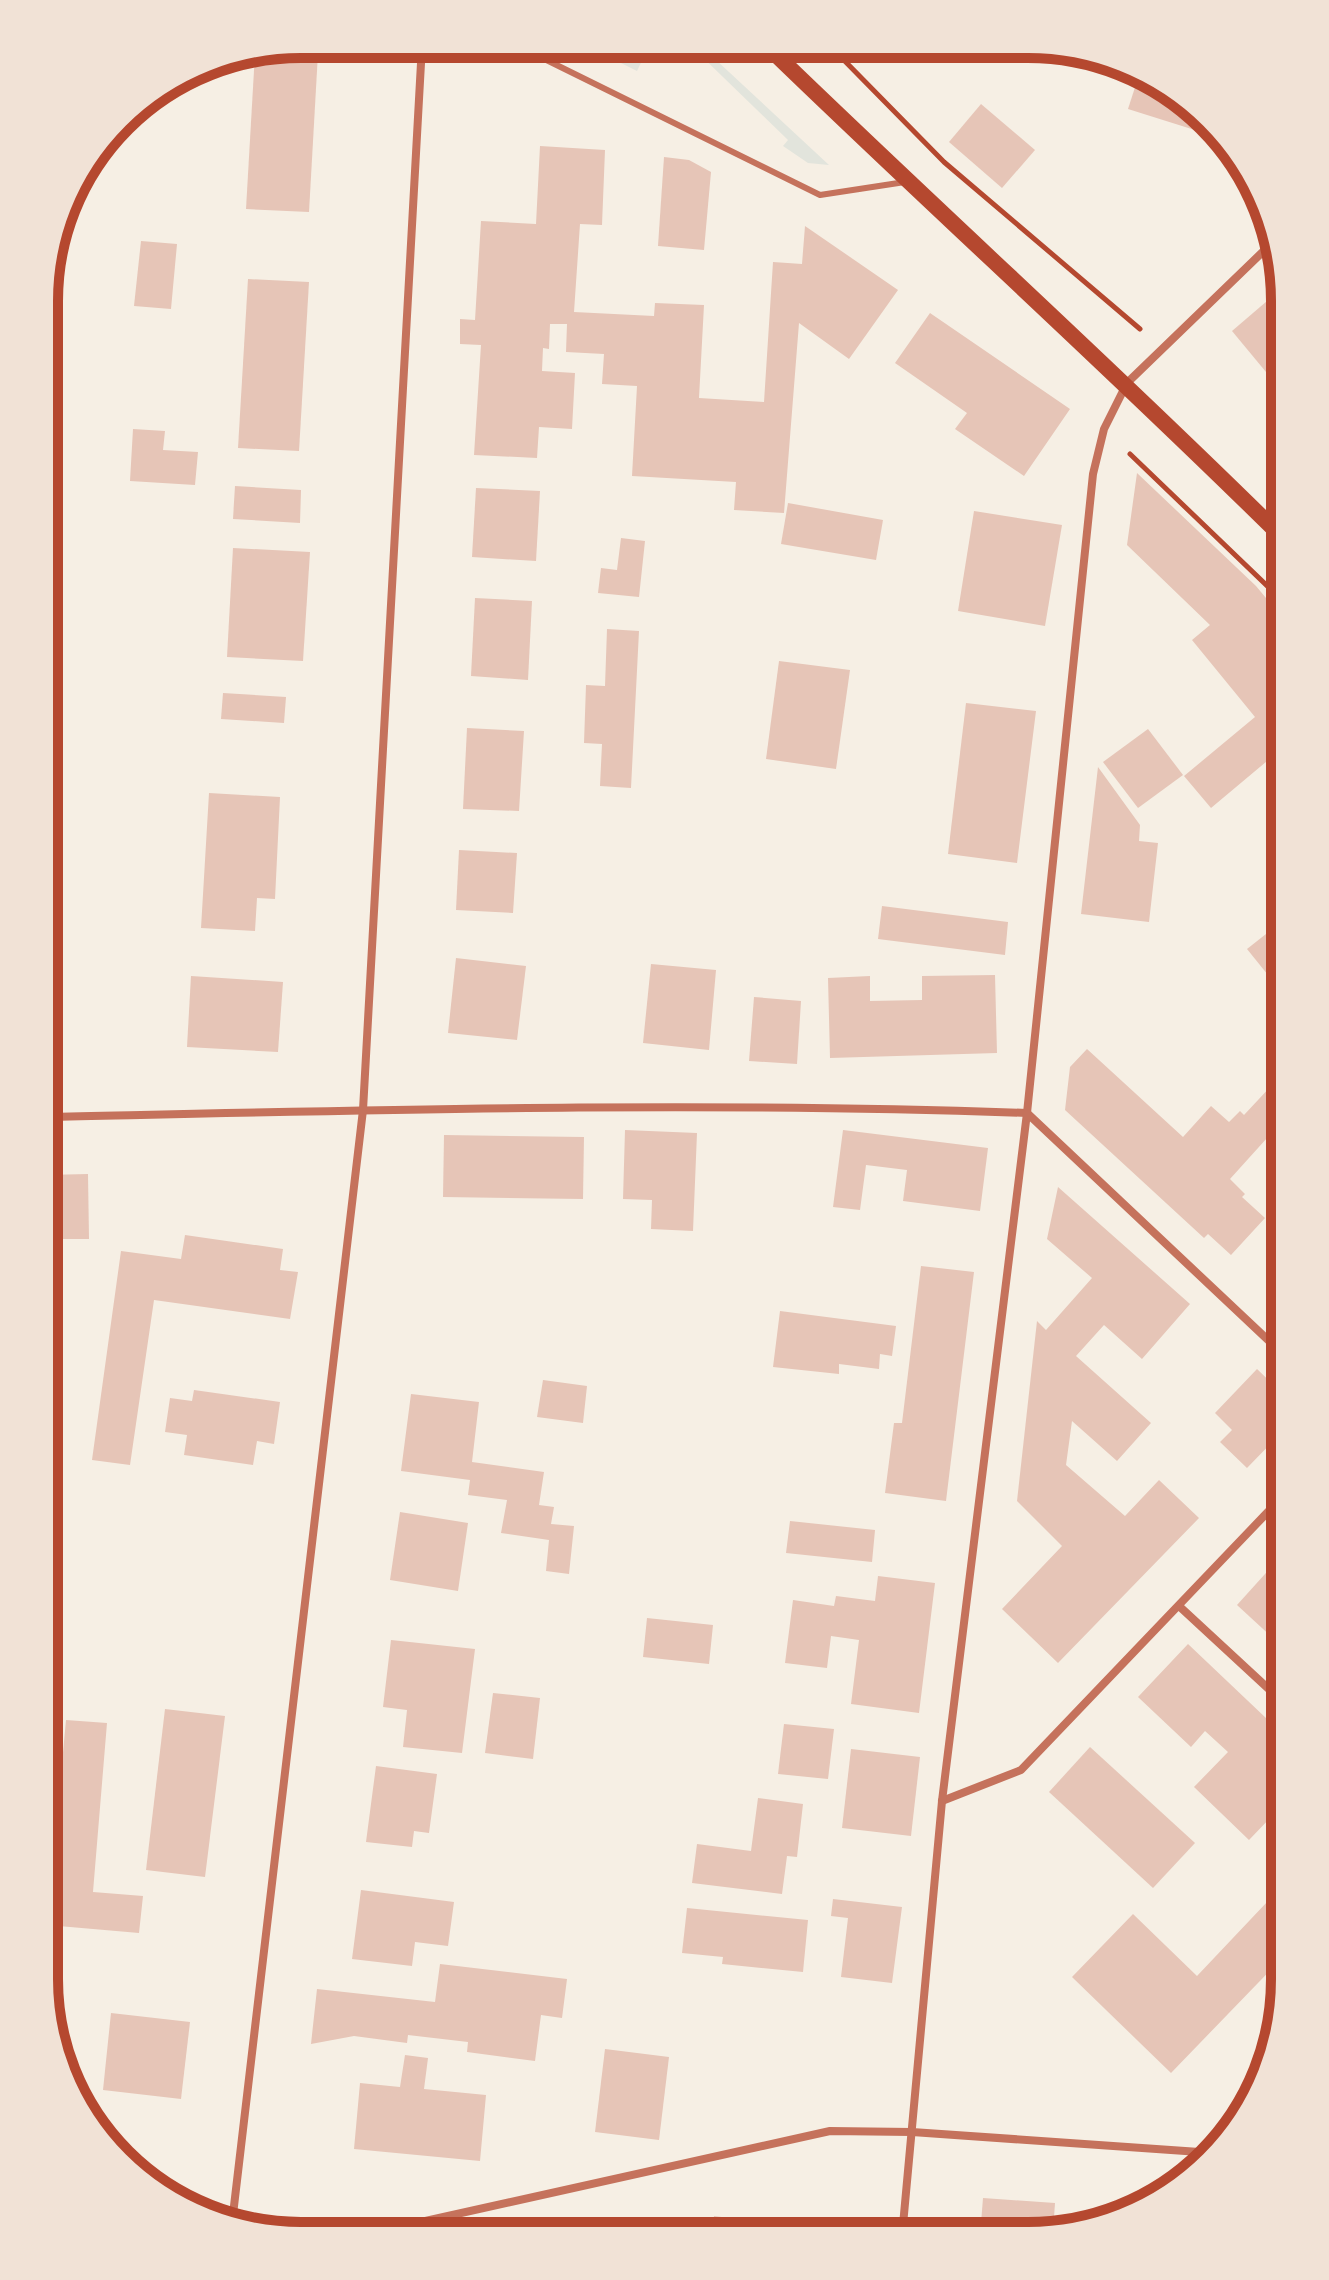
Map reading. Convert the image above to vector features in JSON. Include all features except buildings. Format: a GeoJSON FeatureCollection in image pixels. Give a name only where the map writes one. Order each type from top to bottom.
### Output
{"type":"FeatureCollection","features":[{"type":"Feature","properties":{"kind":"main road"},"geometry":{"type":"LineString","coordinates":[[780,58],[907,181],[1127,383],[1271,526]]}},
{"type":"Feature","properties":{"kind":"street"},"geometry":{"type":"LineString","coordinates":[[233,2212],[363,1110],[421,59]]}},
{"type":"Feature","properties":{"kind":"street"},"geometry":{"type":"LineString","coordinates":[[903,2222],[942,1801],[1027,1113],[1093,474],[1104,429],[1127,383],[1265,249]]}},
{"type":"Feature","properties":{"kind":"street"},"geometry":{"type":"LineString","coordinates":[[58,1117],[363,1110],[843,1107],[1027,1113],[1270,1342]]}},
{"type":"Feature","properties":{"kind":"street"},"geometry":{"type":"LineString","coordinates":[[942,1801],[1021,1770],[1270,1510]]}},
{"type":"Feature","properties":{"kind":"street"},"geometry":{"type":"LineString","coordinates":[[1179,1606],[1270,1690]]}},
{"type":"Feature","properties":{"kind":"street"},"geometry":{"type":"LineString","coordinates":[[421,2222],[830,2131],[912,2132],[1199,2152]]}},
{"type":"Feature","properties":{"kind":"lane"},"geometry":{"type":"LineString","coordinates":[[544,59],[820,195],[907,181]]}},
{"type":"Feature","properties":{"kind":"path"},"geometry":{"type":"LineString","coordinates":[[842,58],[944,162],[1161,349]]}},
{"type":"Feature","properties":{"kind":"path"},"geometry":{"type":"LineString","coordinates":[[1104,429],[1271,589]]}},
{"type":"Feature","properties":{"kind":"shaded area"},"geometry":{"type":"Polygon","coordinates":[[[704,58],[714,58],[829,165],[808,163],[783,146],[788,140],[704,58]]]}},
{"type":"Feature","properties":{"kind":"shaded area"},"geometry":{"type":"Polygon","coordinates":[[[612,59],[643,59],[637,71],[612,59]]]}}]}
